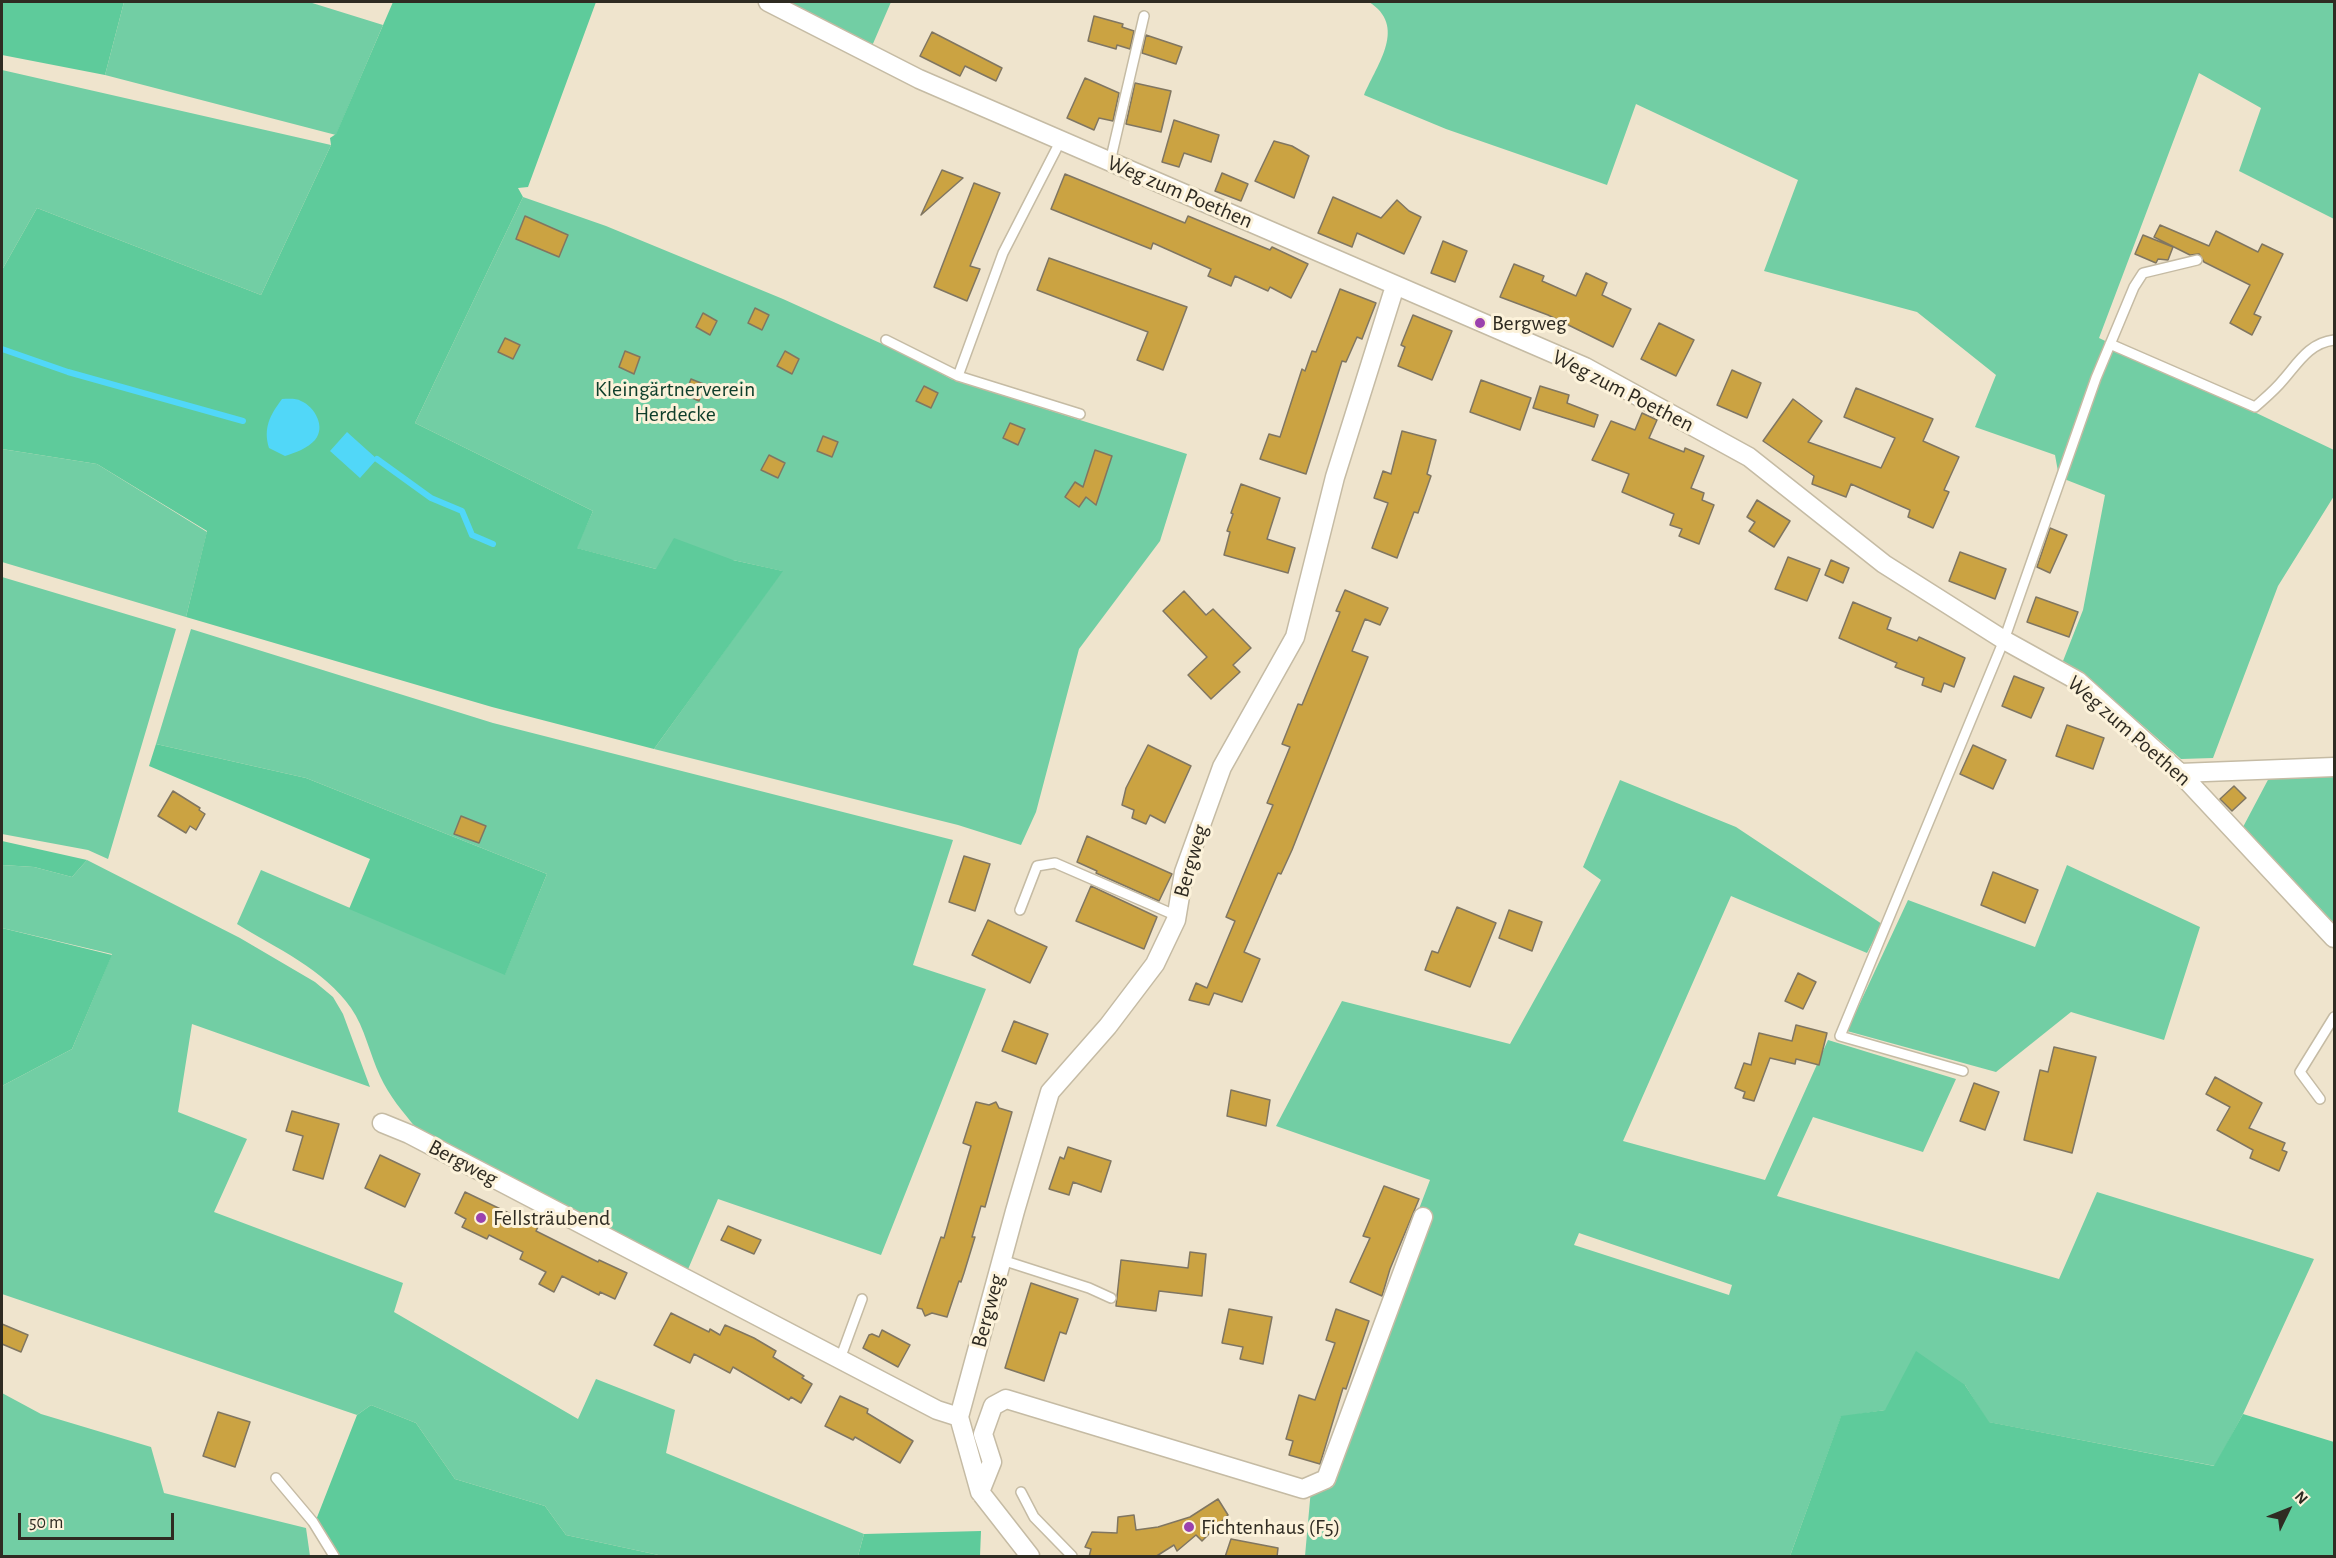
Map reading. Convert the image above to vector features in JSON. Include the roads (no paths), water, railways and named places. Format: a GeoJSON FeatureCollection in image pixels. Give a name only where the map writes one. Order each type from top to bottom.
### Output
{"type":"FeatureCollection","features":[{"type":"Feature","properties":{"kind":"street","name":"Weg zum Poethen"},"geometry":{"type":"LineString","coordinates":[[768,2],[919,79],[1585,367],[1749,457],[1884,564],[2004,640],[2078,681],[2180,773],[2334,938]]}},
{"type":"Feature","properties":{"kind":"street","name":"Bergweg"},"geometry":{"type":"LineString","coordinates":[[382,1123],[409,1134],[937,1410],[959,1417],[1050,1092],[1108,1026],[1155,964],[1177,915],[1184,872],[1222,767],[1295,637],[1335,477],[1395,286]]}},
{"type":"Feature","properties":{"kind":"street"},"geometry":{"type":"LineString","coordinates":[[2180,773],[2334,767]]}},
{"type":"Feature","properties":{"kind":"street"},"geometry":{"type":"LineString","coordinates":[[980,1492],[992,1462],[983,1434],[993,1406],[1006,1399],[1303,1489],[1326,1479],[1423,1217]]}},
{"type":"Feature","properties":{"kind":"street"},"geometry":{"type":"LineString","coordinates":[[959,1417],[980,1492],[1030,1557]]}},
{"type":"Feature","properties":{"kind":"lane"},"geometry":{"type":"LineString","coordinates":[[1110,162],[1144,16]]}},
{"type":"Feature","properties":{"kind":"lane"},"geometry":{"type":"LineString","coordinates":[[958,376],[1003,253],[1061,140]]}},
{"type":"Feature","properties":{"kind":"lane"},"geometry":{"type":"LineString","coordinates":[[1963,1071],[1840,1036],[2004,640],[2110,344],[2134,287],[2143,273],[2197,260]]}},
{"type":"Feature","properties":{"kind":"lane"},"geometry":{"type":"LineString","coordinates":[[886,340],[958,376],[1080,414]]}},
{"type":"Feature","properties":{"kind":"lane"},"geometry":{"type":"LineString","coordinates":[[2110,344],[2255,407],[2283,381],[2300,357],[2326,341],[2334,340]]}},
{"type":"Feature","properties":{"kind":"lane"},"geometry":{"type":"LineString","coordinates":[[1020,910],[1037,866],[1055,864],[1177,915]]}},
{"type":"Feature","properties":{"kind":"lane"},"geometry":{"type":"LineString","coordinates":[[2320,1099],[2300,1072],[2334,1017]]}},
{"type":"Feature","properties":{"kind":"lane"},"geometry":{"type":"LineString","coordinates":[[1002,1260],[1089,1288],[1111,1298]]}},
{"type":"Feature","properties":{"kind":"lane"},"geometry":{"type":"LineString","coordinates":[[840,1359],[862,1299]]}},
{"type":"Feature","properties":{"kind":"lane"},"geometry":{"type":"LineString","coordinates":[[276,1478],[313,1522],[334,1557]]}},
{"type":"Feature","properties":{"kind":"lane"},"geometry":{"type":"LineString","coordinates":[[1021,1492],[1034,1517],[1072,1557]]}},
{"type":"Feature","properties":{"kind":"water"},"geometry":{"type":"Polygon","coordinates":[[[282,399],[297,399],[306,404],[311,408],[319,424],[318,435],[312,443],[285,456],[269,448],[267,441],[267,428],[271,416],[282,399]]]}},
{"type":"Feature","properties":{"kind":"water"},"geometry":{"type":"Polygon","coordinates":[[[347,432],[377,459],[360,478],[330,451],[347,432]]]}},
{"type":"Feature","properties":{"kind":"waterway"},"geometry":{"type":"LineString","coordinates":[[2,349],[68,372],[243,421]]}},
{"type":"Feature","properties":{"kind":"waterway"},"geometry":{"type":"LineString","coordinates":[[377,459],[431,498],[462,511],[472,535],[493,544]]}},
{"type":"Feature","properties":{"kind":"place","name":"Bergweg"},"geometry":{"type":"Point","coordinates":[1480,323]}},
{"type":"Feature","properties":{"kind":"place","name":"Fellsträubend"},"geometry":{"type":"Point","coordinates":[481,1218]}},
{"type":"Feature","properties":{"kind":"place","name":"Fichtenhaus (F5)"},"geometry":{"type":"Point","coordinates":[1189,1527]}},
{"type":"Feature","properties":{"kind":"park label","name":"Kleingärtnerverein Herdecke"},"geometry":{"type":"Point","coordinates":[675,402]}}]}
